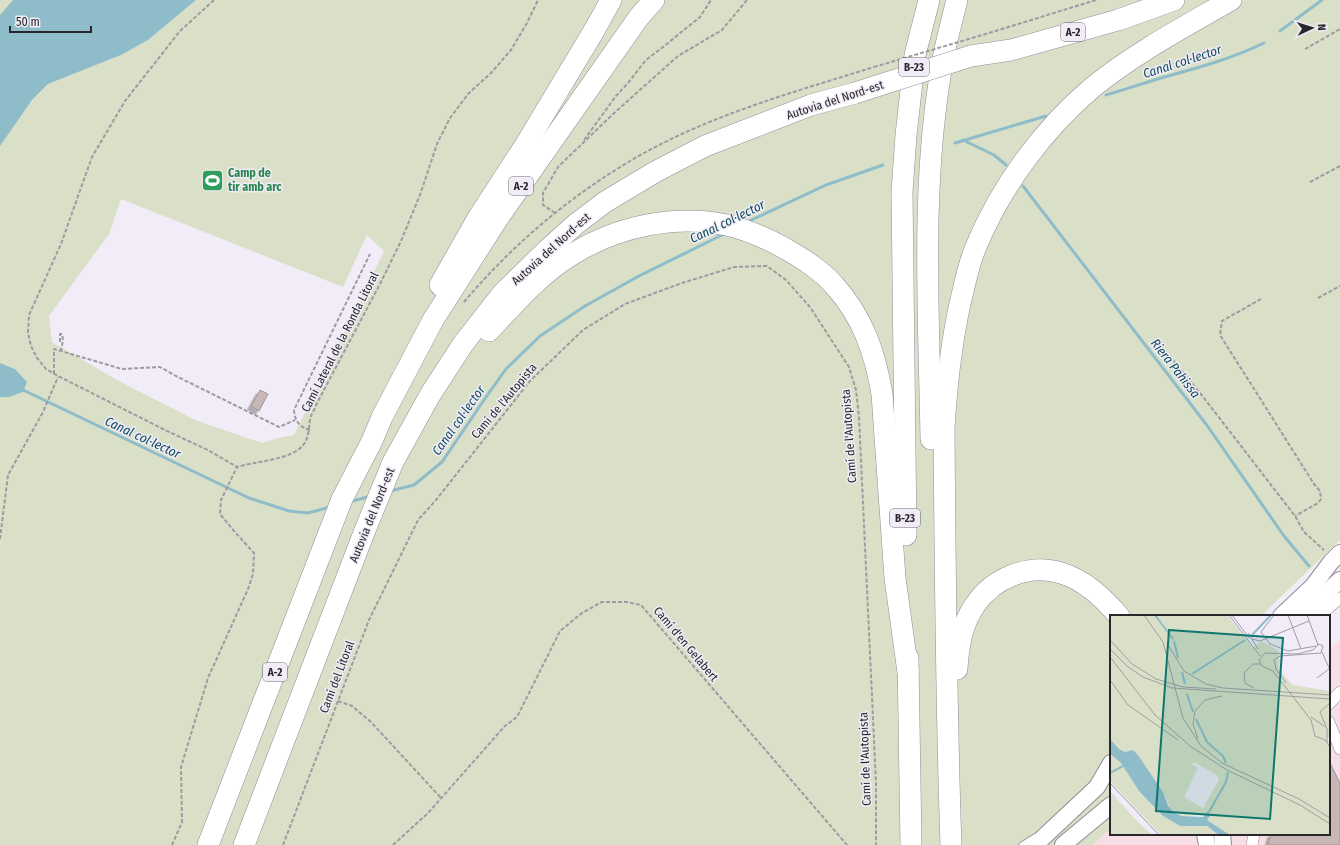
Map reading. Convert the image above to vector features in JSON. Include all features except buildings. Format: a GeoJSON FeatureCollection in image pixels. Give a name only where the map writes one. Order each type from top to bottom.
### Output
{"type":"FeatureCollection","features":[{"type":"Feature","properties":{"kind":"highway"},"geometry":{"type":"LineString","coordinates":[[368,436],[421,318],[478,218],[530,138],[611,0]]}},
{"type":"Feature","properties":{"kind":"highway","name":"A-2"},"geometry":{"type":"LineString","coordinates":[[208,845],[342,499],[368,436],[382,418],[433,320],[498,218],[639,17],[654,0]]}},
{"type":"Feature","properties":{"kind":"highway","name":"B-23"},"geometry":{"type":"LineString","coordinates":[[911,845],[903,372],[902,192],[906,135],[916,55],[929,0]]}},
{"type":"Feature","properties":{"kind":"highway","name":"B-23"},"geometry":{"type":"LineString","coordinates":[[938,845],[928,288],[930,187],[933,131],[943,60],[957,0]]}},
{"type":"Feature","properties":{"kind":"highway","name":"A-2"},"geometry":{"type":"LineString","coordinates":[[971,56],[1012,38],[1140,0]]}},
{"type":"Feature","properties":{"kind":"highway","name":"Autovia del Nord-est"},"geometry":{"type":"LineString","coordinates":[[244,845],[365,530],[393,462],[430,395],[463,344],[503,293],[547,250],[576,224],[605,202],[655,172],[705,146],[811,105],[855,93],[971,56],[1012,50],[1118,20],[1174,0]]}},
{"type":"Feature","properties":{"kind":"highway"},"geometry":{"type":"LineString","coordinates":[[951,845],[948,767],[944,427],[946,392],[955,326],[975,250],[1008,185],[1020,166],[1072,107],[1093,87],[1130,60],[1174,32],[1231,0]]}},
{"type":"Feature","properties":{"kind":"highway"},"geometry":{"type":"LineString","coordinates":[[430,395],[528,290],[557,264],[574,253],[610,236],[647,225],[677,221],[703,222],[728,225],[762,237],[797,255],[823,274],[834,284],[845,298],[860,324],[877,367],[882,394],[895,578],[908,672]]}},
{"type":"Feature","properties":{"kind":"highway"},"geometry":{"type":"LineString","coordinates":[[951,845],[956,766],[957,663],[964,628],[975,604],[989,589],[1001,580],[1013,574],[1028,571],[1052,571],[1075,578],[1091,588],[1119,615]]}},
{"type":"Feature","properties":{"kind":"main road"},"geometry":{"type":"LineString","coordinates":[[1282,615],[1313,586],[1337,556]]}},
{"type":"Feature","properties":{"kind":"main road"},"geometry":{"type":"LineString","coordinates":[[1302,615],[1340,580]]}},
{"type":"Feature","properties":{"kind":"main road"},"geometry":{"type":"LineString","coordinates":[[1035,845],[1097,787],[1110,765]]}},
{"type":"Feature","properties":{"kind":"main road"},"geometry":{"type":"LineString","coordinates":[[1063,845],[1110,806]]}},
{"type":"Feature","properties":{"kind":"main road"},"geometry":{"type":"LineString","coordinates":[[1206,835],[1207,845]]}},
{"type":"Feature","properties":{"kind":"main road"},"geometry":{"type":"LineString","coordinates":[[1222,835],[1223,845]]}},
{"type":"Feature","properties":{"kind":"street"},"geometry":{"type":"LineString","coordinates":[[1320,615],[1340,598]]}},
{"type":"Feature","properties":{"kind":"street"},"geometry":{"type":"LineString","coordinates":[[1330,703],[1340,692]]}},
{"type":"Feature","properties":{"kind":"street"},"geometry":{"type":"LineString","coordinates":[[1330,724],[1340,749]]}},
{"type":"Feature","properties":{"kind":"street"},"geometry":{"type":"LineString","coordinates":[[1252,845],[1254,835]]}},
{"type":"Feature","properties":{"kind":"lane"},"geometry":{"type":"LineString","coordinates":[[1022,845],[1030,839],[1055,827]]}},
{"type":"Feature","properties":{"kind":"path"},"geometry":{"type":"LineString","coordinates":[[172,845],[182,822],[182,767],[208,678],[248,589],[253,574],[254,553],[234,532],[220,514],[221,500],[237,467],[208,450],[141,418],[46,369],[37,358],[31,346],[28,333],[29,315],[61,244],[92,157],[125,100],[180,31],[214,0]]}},
{"type":"Feature","properties":{"kind":"path","name":"Camí Lateral de la Ronda Litoral"},"geometry":{"type":"LineString","coordinates":[[237,467],[279,458],[294,453],[305,444],[310,430],[311,417],[316,405],[401,241],[420,195],[436,144],[450,118],[469,93],[491,73],[512,50],[538,0]]}},
{"type":"Feature","properties":{"kind":"path"},"geometry":{"type":"LineString","coordinates":[[579,146],[616,96],[646,60],[700,17],[711,0]]}},
{"type":"Feature","properties":{"kind":"path"},"geometry":{"type":"LineString","coordinates":[[555,213],[544,205],[543,193],[558,167],[612,115],[678,56],[722,30],[747,0]]}},
{"type":"Feature","properties":{"kind":"path"},"geometry":{"type":"LineString","coordinates":[[874,67],[1096,0]]}},
{"type":"Feature","properties":{"kind":"path"},"geometry":{"type":"LineString","coordinates":[[1305,49],[1340,29]]}},
{"type":"Feature","properties":{"kind":"path"},"geometry":{"type":"LineString","coordinates":[[1310,182],[1340,166]]}},
{"type":"Feature","properties":{"kind":"path"},"geometry":{"type":"LineString","coordinates":[[310,430],[302,427],[295,420],[294,410],[370,254]]}},
{"type":"Feature","properties":{"kind":"path","name":"Camí de l'Autopista"},"geometry":{"type":"LineString","coordinates":[[418,520],[436,500],[530,381],[583,330],[625,304],[682,283],[734,268],[767,266],[780,275],[810,307],[824,328],[849,367],[856,390],[859,417],[870,633],[876,783],[876,845]]}},
{"type":"Feature","properties":{"kind":"path"},"geometry":{"type":"LineString","coordinates":[[1318,298],[1340,286]]}},
{"type":"Feature","properties":{"kind":"path"},"geometry":{"type":"LineString","coordinates":[[1261,299],[1222,321],[1220,335],[1314,484],[1320,491],[1321,499],[1318,503],[1295,516]]}},
{"type":"Feature","properties":{"kind":"path"},"geometry":{"type":"LineString","coordinates":[[60,342],[60,334],[62,334],[63,340],[61,351]]}},
{"type":"Feature","properties":{"kind":"path"},"geometry":{"type":"LineString","coordinates":[[1158,342],[1204,398],[1295,516],[1304,532],[1337,556]]}},
{"type":"Feature","properties":{"kind":"path"},"geometry":{"type":"LineString","coordinates":[[54,374],[54,349],[122,369],[160,367],[279,427],[295,420]]}},
{"type":"Feature","properties":{"kind":"path"},"geometry":{"type":"LineString","coordinates":[[0,539],[8,475],[43,412],[58,376]]}},
{"type":"Feature","properties":{"kind":"path","name":"Camí del Litoral"},"geometry":{"type":"LineString","coordinates":[[283,845],[369,620],[418,520]]}},
{"type":"Feature","properties":{"kind":"path","name":"Camí d'en Gelabert"},"geometry":{"type":"LineString","coordinates":[[392,845],[428,812],[505,726],[516,717],[560,631],[582,614],[602,602],[628,602],[641,605],[847,845]]}},
{"type":"Feature","properties":{"kind":"path"},"geometry":{"type":"LineString","coordinates":[[338,701],[352,706],[371,722],[441,798]]}},
{"type":"Feature","properties":{"kind":"shaded area"},"geometry":{"type":"Polygon","coordinates":[[[1340,641],[1340,845],[1093,845],[1110,829],[1110,835],[1330,835],[1330,647],[1340,641]]]}},
{"type":"Feature","properties":{"kind":"green space"},"geometry":{"type":"Polygon","coordinates":[[[0,0],[13,0],[0,15],[0,0]]]}},
{"type":"Feature","properties":{"kind":"green space"},"geometry":{"type":"Polygon","coordinates":[[[196,0],[1340,0],[1340,540],[1262,615],[1110,615],[1110,829],[1093,845],[0,845],[0,397],[9,397],[15,369],[0,363],[0,146],[32,100],[48,84],[121,55],[148,40],[196,0]],[[121,199],[109,234],[49,316],[52,342],[117,380],[195,420],[262,443],[294,435],[384,251],[367,235],[343,287],[121,199]]]}},
{"type":"Feature","properties":{"kind":"water"},"geometry":{"type":"Polygon","coordinates":[[[13,0],[196,0],[148,40],[121,55],[48,84],[32,100],[0,146],[0,15],[13,0]]]}},
{"type":"Feature","properties":{"kind":"water"},"geometry":{"type":"Polygon","coordinates":[[[0,363],[15,369],[27,382],[23,392],[9,397],[0,397],[0,363]]]}},
{"type":"Feature","properties":{"kind":"waterway","name":"Canal col·lector"},"geometry":{"type":"LineString","coordinates":[[1280,31],[1322,0]]}},
{"type":"Feature","properties":{"kind":"waterway","name":"Canal col·lector"},"geometry":{"type":"LineString","coordinates":[[1106,95],[1217,62],[1264,43]]}},
{"type":"Feature","properties":{"kind":"waterway","name":"Canal col·lector"},"geometry":{"type":"LineString","coordinates":[[955,143],[1046,116]]}},
{"type":"Feature","properties":{"kind":"waterway","name":"Riera Pahissa"},"geometry":{"type":"LineString","coordinates":[[963,140],[994,155],[1006,165]]}},
{"type":"Feature","properties":{"kind":"waterway","name":"Canal col·lector"},"geometry":{"type":"LineString","coordinates":[[747,222],[826,185],[883,165]]}},
{"type":"Feature","properties":{"kind":"waterway","name":"Riera Pahissa"},"geometry":{"type":"LineString","coordinates":[[1023,186],[1206,424],[1284,536],[1309,566]]}},
{"type":"Feature","properties":{"kind":"waterway","name":"Canal col·lector"},"geometry":{"type":"LineString","coordinates":[[390,491],[414,485],[442,462],[506,369],[540,336],[585,306],[639,276],[726,233]]}},
{"type":"Feature","properties":{"kind":"waterway","name":"Canal col·lector"},"geometry":{"type":"LineString","coordinates":[[21,389],[249,498],[289,511],[308,513],[330,507]]}},
{"type":"Feature","properties":{"kind":"waterway","name":"Canal col·lector"},"geometry":{"type":"LineString","coordinates":[[349,502],[371,496]]}},
{"type":"Feature","properties":{"kind":"place","name":"Camp de tir amb arc"},"geometry":{"type":"Point","coordinates":[212,180]}}]}
